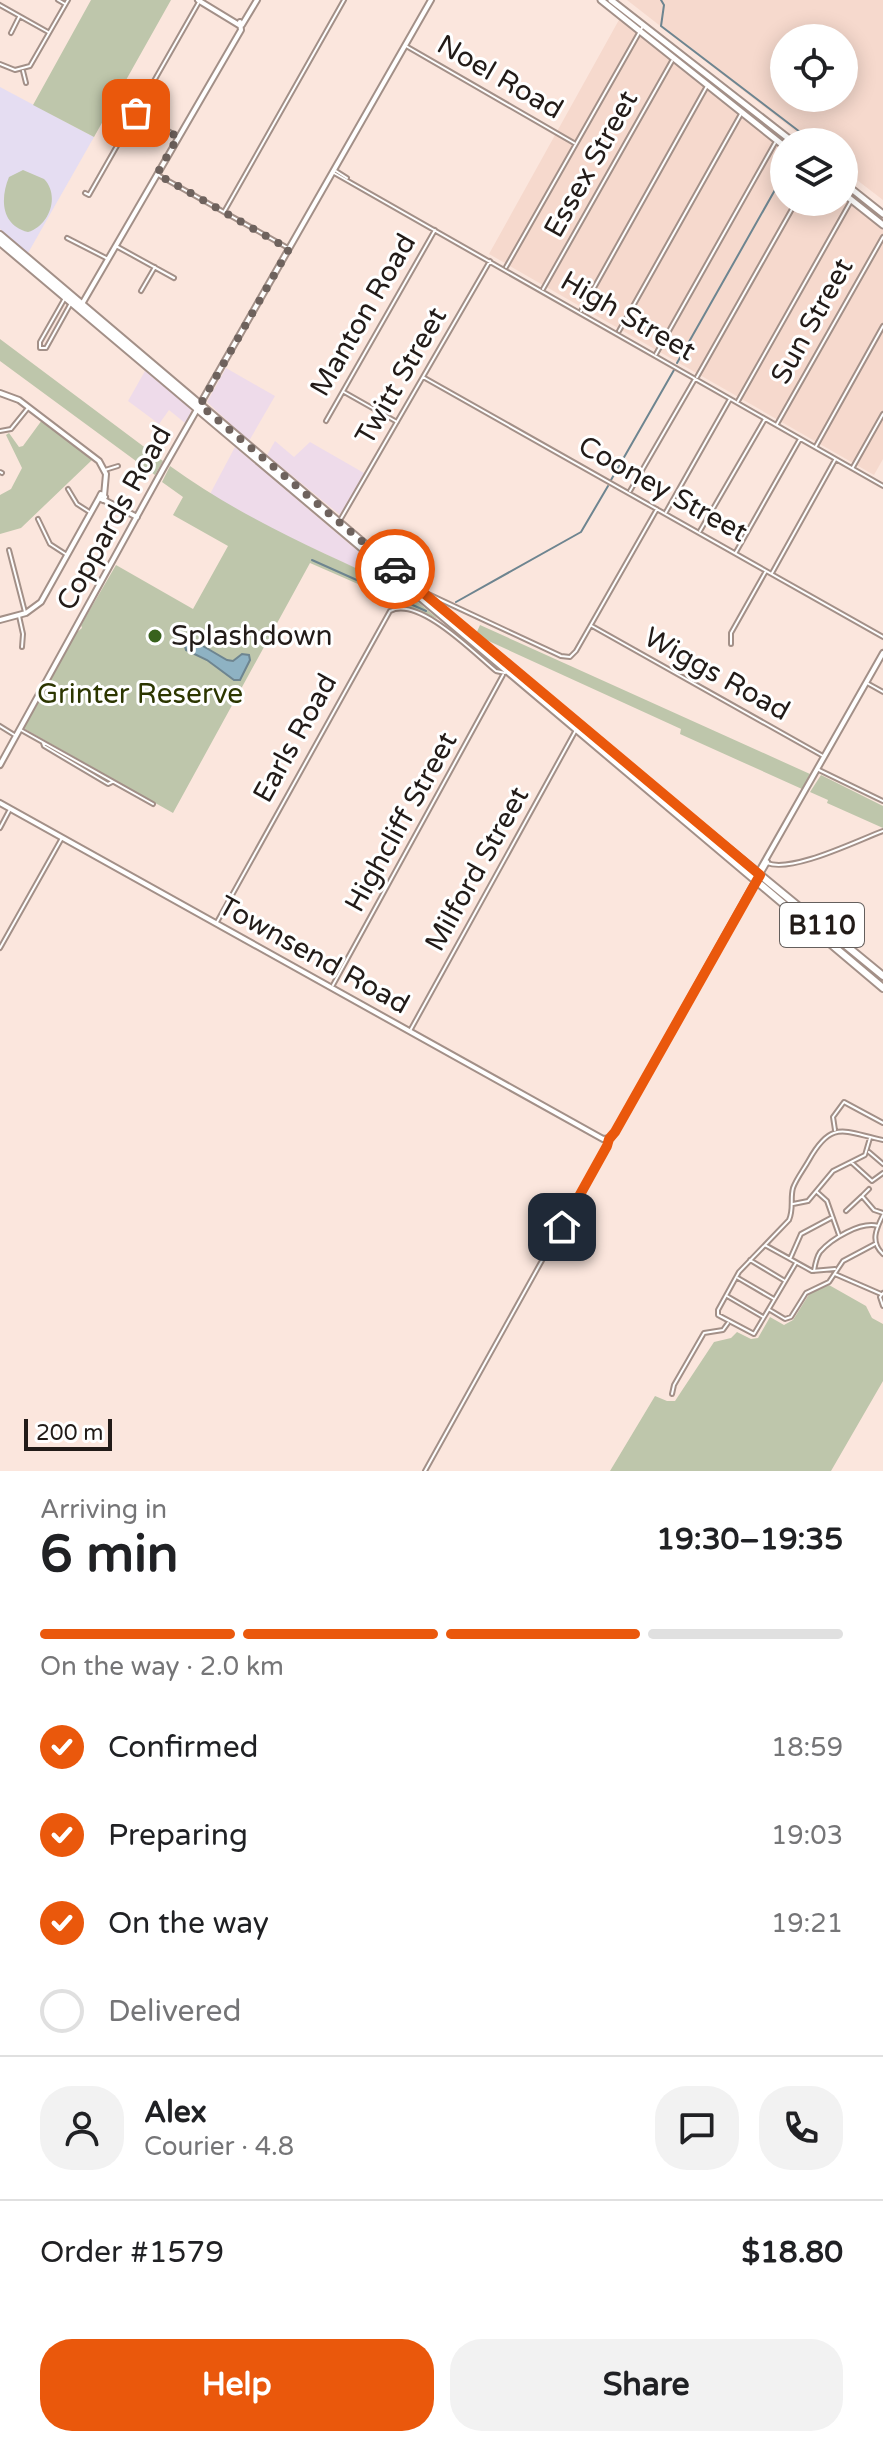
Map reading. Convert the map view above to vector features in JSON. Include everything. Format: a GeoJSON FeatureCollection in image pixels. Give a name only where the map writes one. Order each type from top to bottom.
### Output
{"type":"FeatureCollection","features":[{"type":"Feature","properties":{"kind":"highway","name":"B110"},"geometry":{"type":"LineString","coordinates":[[0,235],[80,307],[435,603],[507,671]]}},
{"type":"Feature","properties":{"kind":"highway","name":"B110"},"geometry":{"type":"LineString","coordinates":[[0,242],[80,307]]}},
{"type":"Feature","properties":{"kind":"highway","name":"B110"},"geometry":{"type":"LineString","coordinates":[[339,525],[507,671],[883,976]]}},
{"type":"Feature","properties":{"kind":"highway"},"geometry":{"type":"LineString","coordinates":[[424,601],[435,603]]}},
{"type":"Feature","properties":{"kind":"highway","name":"B110"},"geometry":{"type":"LineString","coordinates":[[577,728],[746,863],[883,988]]}},
{"type":"Feature","properties":{"kind":"main road"},"geometry":{"type":"LineString","coordinates":[[601,0],[774,128]]}},
{"type":"Feature","properties":{"kind":"main road"},"geometry":{"type":"LineString","coordinates":[[611,0],[674,58],[770,135]]}},
{"type":"Feature","properties":{"kind":"main road"},"geometry":{"type":"LineString","coordinates":[[858,194],[883,214]]}},
{"type":"Feature","properties":{"kind":"main road"},"geometry":{"type":"LineString","coordinates":[[858,205],[883,225]]}},
{"type":"Feature","properties":{"kind":"street"},"geometry":{"type":"LineString","coordinates":[[58,0],[66,4]]}},
{"type":"Feature","properties":{"kind":"street"},"geometry":{"type":"LineString","coordinates":[[0,64],[9,69],[23,70],[36,59],[68,0]]}},
{"type":"Feature","properties":{"kind":"street"},"geometry":{"type":"LineString","coordinates":[[88,195],[199,0],[240,24]]}},
{"type":"Feature","properties":{"kind":"street"},"geometry":{"type":"LineString","coordinates":[[80,307],[238,33],[240,24],[257,0]]}},
{"type":"Feature","properties":{"kind":"street"},"geometry":{"type":"LineString","coordinates":[[224,212],[344,0]]}},
{"type":"Feature","properties":{"kind":"street","name":"Coppards Road"},"geometry":{"type":"LineString","coordinates":[[0,765],[431,0]]}},
{"type":"Feature","properties":{"kind":"street"},"geometry":{"type":"LineString","coordinates":[[0,5],[50,33]]}},
{"type":"Feature","properties":{"kind":"street"},"geometry":{"type":"LineString","coordinates":[[11,33],[19,16]]}},
{"type":"Feature","properties":{"kind":"street"},"geometry":{"type":"LineString","coordinates":[[505,268],[641,28]]}},
{"type":"Feature","properties":{"kind":"street","name":"Noel Road"},"geometry":{"type":"LineString","coordinates":[[405,46],[575,143]]}},
{"type":"Feature","properties":{"kind":"street","name":"Essex Street"},"geometry":{"type":"LineString","coordinates":[[543,290],[674,58]]}},
{"type":"Feature","properties":{"kind":"street"},"geometry":{"type":"LineString","coordinates":[[23,70],[26,83]]}},
{"type":"Feature","properties":{"kind":"street"},"geometry":{"type":"LineString","coordinates":[[580,312],[708,85]]}},
{"type":"Feature","properties":{"kind":"street"},"geometry":{"type":"LineString","coordinates":[[136,113],[178,137]]}},
{"type":"Feature","properties":{"kind":"street"},"geometry":{"type":"LineString","coordinates":[[618,333],[742,113]]}},
{"type":"Feature","properties":{"kind":"street"},"geometry":{"type":"LineString","coordinates":[[655,355],[770,151]]}},
{"type":"Feature","properties":{"kind":"street","name":"High Street"},"geometry":{"type":"LineString","coordinates":[[334,171],[883,486]]}},
{"type":"Feature","properties":{"kind":"street"},"geometry":{"type":"LineString","coordinates":[[157,174],[289,249]]}},
{"type":"Feature","properties":{"kind":"street"},"geometry":{"type":"LineString","coordinates":[[629,493],[788,216]]}},
{"type":"Feature","properties":{"kind":"street"},"geometry":{"type":"LineString","coordinates":[[738,402],[843,216]]}},
{"type":"Feature","properties":{"kind":"street","name":"Manton Road"},"geometry":{"type":"LineString","coordinates":[[326,421],[436,229]]}},
{"type":"Feature","properties":{"kind":"street","name":"Sun Street"},"geometry":{"type":"LineString","coordinates":[[777,425],[883,237]]}},
{"type":"Feature","properties":{"kind":"street"},"geometry":{"type":"LineString","coordinates":[[67,238],[108,259]]}},
{"type":"Feature","properties":{"kind":"street"},"geometry":{"type":"LineString","coordinates":[[116,246],[174,278]]}},
{"type":"Feature","properties":{"kind":"street","name":"Twitt Street"},"geometry":{"type":"LineString","coordinates":[[339,525],[490,260]]}},
{"type":"Feature","properties":{"kind":"street"},"geometry":{"type":"LineString","coordinates":[[141,291],[155,267]]}},
{"type":"Feature","properties":{"kind":"street"},"geometry":{"type":"LineString","coordinates":[[68,300],[46,348],[40,348],[40,342],[68,300]]}},
{"type":"Feature","properties":{"kind":"street"},"geometry":{"type":"LineString","coordinates":[[815,447],[883,326]]}},
{"type":"Feature","properties":{"kind":"street","name":"Cooney Street"},"geometry":{"type":"LineString","coordinates":[[423,377],[883,637]]}},
{"type":"Feature","properties":{"kind":"street"},"geometry":{"type":"LineString","coordinates":[[343,391],[397,422]]}},
{"type":"Feature","properties":{"kind":"street"},"geometry":{"type":"LineString","coordinates":[[0,393],[28,407],[96,458],[105,470],[102,498],[44,598],[26,613],[0,620]]}},
{"type":"Feature","properties":{"kind":"street"},"geometry":{"type":"LineString","coordinates":[[665,513],[730,398]]}},
{"type":"Feature","properties":{"kind":"street"},"geometry":{"type":"LineString","coordinates":[[0,431],[11,429],[28,407]]}},
{"type":"Feature","properties":{"kind":"street"},"geometry":{"type":"LineString","coordinates":[[852,468],[883,414]]}},
{"type":"Feature","properties":{"kind":"street"},"geometry":{"type":"LineString","coordinates":[[699,532],[765,418]]}},
{"type":"Feature","properties":{"kind":"street"},"geometry":{"type":"LineString","coordinates":[[736,553],[800,438]]}},
{"type":"Feature","properties":{"kind":"street"},"geometry":{"type":"LineString","coordinates":[[771,573],[836,459]]}},
{"type":"Feature","properties":{"kind":"street"},"geometry":{"type":"LineString","coordinates":[[105,470],[118,466]]}},
{"type":"Feature","properties":{"kind":"street"},"geometry":{"type":"LineString","coordinates":[[68,489],[77,504],[91,514]]}},
{"type":"Feature","properties":{"kind":"street"},"geometry":{"type":"LineString","coordinates":[[102,498],[137,517]]}},
{"type":"Feature","properties":{"kind":"street"},"geometry":{"type":"LineString","coordinates":[[417,588],[565,657],[575,654],[657,508]]}},
{"type":"Feature","properties":{"kind":"street"},"geometry":{"type":"LineString","coordinates":[[38,519],[48,541],[68,556]]}},
{"type":"Feature","properties":{"kind":"street"},"geometry":{"type":"LineString","coordinates":[[9,550],[26,613]]}},
{"type":"Feature","properties":{"kind":"street"},"geometry":{"type":"LineString","coordinates":[[731,644],[729,637],[766,570]]}},
{"type":"Feature","properties":{"kind":"street"},"geometry":{"type":"LineString","coordinates":[[435,603],[447,603]]}},
{"type":"Feature","properties":{"kind":"street","name":"Earls Road"},"geometry":{"type":"LineString","coordinates":[[216,924],[390,611],[403,608],[438,624],[507,671]]}},
{"type":"Feature","properties":{"kind":"street"},"geometry":{"type":"LineString","coordinates":[[18,615],[23,634],[22,647]]}},
{"type":"Feature","properties":{"kind":"street","name":"Wiggs Road"},"geometry":{"type":"LineString","coordinates":[[591,625],[825,757]]}},
{"type":"Feature","properties":{"kind":"street"},"geometry":{"type":"LineString","coordinates":[[425,1471],[883,653]]}},
{"type":"Feature","properties":{"kind":"street","name":"Highcliff Street"},"geometry":{"type":"LineString","coordinates":[[331,988],[507,671]]}},
{"type":"Feature","properties":{"kind":"street"},"geometry":{"type":"LineString","coordinates":[[866,682],[883,692]]}},
{"type":"Feature","properties":{"kind":"street"},"geometry":{"type":"LineString","coordinates":[[0,726],[16,736]]}},
{"type":"Feature","properties":{"kind":"street","name":"Milford Street"},"geometry":{"type":"LineString","coordinates":[[410,1032],[577,728]]}},
{"type":"Feature","properties":{"kind":"street"},"geometry":{"type":"LineString","coordinates":[[20,729],[153,804]]}},
{"type":"Feature","properties":{"kind":"street"},"geometry":{"type":"LineString","coordinates":[[817,770],[883,801]]}},
{"type":"Feature","properties":{"kind":"street","name":"Townsend Road"},"geometry":{"type":"LineString","coordinates":[[0,803],[599,1138],[609,1139]]}},
{"type":"Feature","properties":{"kind":"street"},"geometry":{"type":"LineString","coordinates":[[0,828],[11,809]]}},
{"type":"Feature","properties":{"kind":"street"},"geometry":{"type":"LineString","coordinates":[[746,863],[756,866],[766,862],[779,866],[806,860],[883,831]]}},
{"type":"Feature","properties":{"kind":"street"},"geometry":{"type":"LineString","coordinates":[[0,948],[62,838]]}},
{"type":"Feature","properties":{"kind":"street"},"geometry":{"type":"LineString","coordinates":[[835,1131],[833,1117],[844,1102],[883,1123]]}},
{"type":"Feature","properties":{"kind":"street"},"geometry":{"type":"LineString","coordinates":[[796,1263],[754,1334],[717,1314],[750,1260],[789,1220],[793,1188],[820,1142],[835,1131],[847,1130],[883,1138]]}},
{"type":"Feature","properties":{"kind":"street"},"geometry":{"type":"LineString","coordinates":[[793,1204],[808,1201],[829,1174],[863,1157],[868,1151],[871,1137]]}},
{"type":"Feature","properties":{"kind":"street"},"geometry":{"type":"LineString","coordinates":[[868,1151],[883,1164]]}},
{"type":"Feature","properties":{"kind":"street"},"geometry":{"type":"LineString","coordinates":[[850,1161],[871,1181],[883,1173]]}},
{"type":"Feature","properties":{"kind":"street"},"geometry":{"type":"LineString","coordinates":[[848,1211],[869,1189]]}},
{"type":"Feature","properties":{"kind":"street"},"geometry":{"type":"LineString","coordinates":[[816,1192],[827,1201],[840,1237]]}},
{"type":"Feature","properties":{"kind":"street"},"geometry":{"type":"LineString","coordinates":[[862,1196],[874,1210],[883,1213],[875,1244],[883,1254]]}},
{"type":"Feature","properties":{"kind":"street"},"geometry":{"type":"LineString","coordinates":[[790,1259],[804,1231],[831,1218]]}},
{"type":"Feature","properties":{"kind":"street"},"geometry":{"type":"LineString","coordinates":[[814,1271],[820,1252],[840,1237],[867,1225],[878,1226]]}},
{"type":"Feature","properties":{"kind":"street"},"geometry":{"type":"LineString","coordinates":[[764,1244],[814,1271],[836,1272],[882,1294],[883,1306]]}},
{"type":"Feature","properties":{"kind":"street"},"geometry":{"type":"LineString","coordinates":[[769,1310],[785,1319],[791,1317],[806,1293],[827,1283],[845,1259],[875,1244]]}},
{"type":"Feature","properties":{"kind":"street"},"geometry":{"type":"LineString","coordinates":[[750,1260],[786,1281]]}},
{"type":"Feature","properties":{"kind":"street"},"geometry":{"type":"LineString","coordinates":[[737,1277],[775,1299]]}},
{"type":"Feature","properties":{"kind":"street"},"geometry":{"type":"LineString","coordinates":[[726,1296],[764,1318]]}},
{"type":"Feature","properties":{"kind":"street"},"geometry":{"type":"LineString","coordinates":[[672,1394],[674,1385],[704,1333],[723,1330],[728,1322]]}},
{"type":"Feature","properties":{"kind":"shaded area"},"geometry":{"type":"Polygon","coordinates":[[[627,0],[883,0],[883,200],[858,181],[858,128],[791,128],[771,112],[858,112],[858,24],[770,24],[770,112],[627,0]]]}},
{"type":"Feature","properties":{"kind":"shaded area"},"geometry":{"type":"Polygon","coordinates":[[[620,18],[770,139],[770,216],[858,216],[858,209],[883,229],[883,459],[874,475],[489,254],[620,18]]]}},
{"type":"Feature","properties":{"kind":"shaded area"},"geometry":{"type":"Polygon","coordinates":[[[0,87],[94,137],[28,253],[0,229],[0,87]]]}},
{"type":"Feature","properties":{"kind":"shaded area"},"geometry":{"type":"Polygon","coordinates":[[[226,368],[275,396],[249,441],[207,402],[226,368]]]}},
{"type":"Feature","properties":{"kind":"shaded area"},"geometry":{"type":"Polygon","coordinates":[[[145,371],[190,408],[185,423],[169,410],[159,424],[128,401],[145,371]]]}},
{"type":"Feature","properties":{"kind":"shaded area"},"geometry":{"type":"Polygon","coordinates":[[[275,441],[294,457],[310,442],[364,473],[340,515],[267,455],[275,441]]]}},
{"type":"Feature","properties":{"kind":"shaded area"},"geometry":{"type":"Polygon","coordinates":[[[235,447],[398,588],[267,527],[210,494],[235,447]]]}},
{"type":"Feature","properties":{"kind":"green space"},"geometry":{"type":"Polygon","coordinates":[[[91,0],[171,0],[94,137],[33,105],[91,0]]]}},
{"type":"Feature","properties":{"kind":"green space"},"geometry":{"type":"Polygon","coordinates":[[[23,170],[44,179],[52,201],[42,223],[28,232],[12,224],[4,202],[9,177],[23,170]]]}},
{"type":"Feature","properties":{"kind":"green space"},"geometry":{"type":"Polygon","coordinates":[[[0,339],[163,461],[155,475],[0,361],[0,339]]]}},
{"type":"Feature","properties":{"kind":"green space"},"geometry":{"type":"Polygon","coordinates":[[[42,420],[93,459],[21,528],[0,534],[0,495],[11,489],[22,468],[6,435],[9,433],[19,447],[23,446],[42,420]]]}},
{"type":"Feature","properties":{"kind":"green space","name":"Grinter Reserve"},"geometry":{"type":"Polygon","coordinates":[[[170,466],[280,532],[399,586],[438,619],[310,563],[173,813],[23,728],[116,565],[193,609],[228,546],[173,515],[183,497],[162,482],[170,466]]]}},
{"type":"Feature","properties":{"kind":"green space"},"geometry":{"type":"Polygon","coordinates":[[[480,625],[810,774],[802,789],[680,734],[681,729],[482,638],[476,634],[480,625]]]}},
{"type":"Feature","properties":{"kind":"green space"},"geometry":{"type":"Polygon","coordinates":[[[821,775],[883,806],[883,828],[810,792],[821,775]]]}},
{"type":"Feature","properties":{"kind":"green space"},"geometry":{"type":"Polygon","coordinates":[[[829,1285],[866,1306],[872,1318],[883,1324],[883,1381],[831,1471],[610,1471],[655,1396],[675,1401],[714,1342],[731,1338],[737,1332],[751,1339],[758,1338],[770,1317],[784,1325],[793,1320],[811,1291],[829,1285]]]}},
{"type":"Feature","properties":{"kind":"water"},"geometry":{"type":"Polygon","coordinates":[[[191,639],[227,660],[233,661],[242,654],[249,655],[250,660],[240,680],[234,680],[207,660],[186,650],[184,643],[191,639]]]}},
{"type":"Feature","properties":{"kind":"waterway"},"geometry":{"type":"LineString","coordinates":[[661,0],[664,5],[661,26],[795,128]]}},
{"type":"Feature","properties":{"kind":"waterway"},"geometry":{"type":"LineString","coordinates":[[677,363],[770,199]]}},
{"type":"Feature","properties":{"kind":"waterway"},"geometry":{"type":"LineString","coordinates":[[611,480],[674,370]]}},
{"type":"Feature","properties":{"kind":"waterway"},"geometry":{"type":"LineString","coordinates":[[456,602],[581,532],[608,486]]}},
{"type":"Feature","properties":{"kind":"waterway"},"geometry":{"type":"LineString","coordinates":[[312,560],[426,611]]}},
{"type":"Feature","properties":{"kind":"way so far"},"geometry":{"type":"LineString","coordinates":[[136,113],[178,137],[157,174],[289,249],[200,405],[395,569]]}},
{"type":"Feature","properties":{"kind":"place","name":"Splashdown"},"geometry":{"type":"Point","coordinates":[155,636]}},
{"type":"Feature","properties":{"kind":"route"},"geometry":{"type":"LineString","coordinates":[[395,569],[760,875],[562,1227]]}}]}
